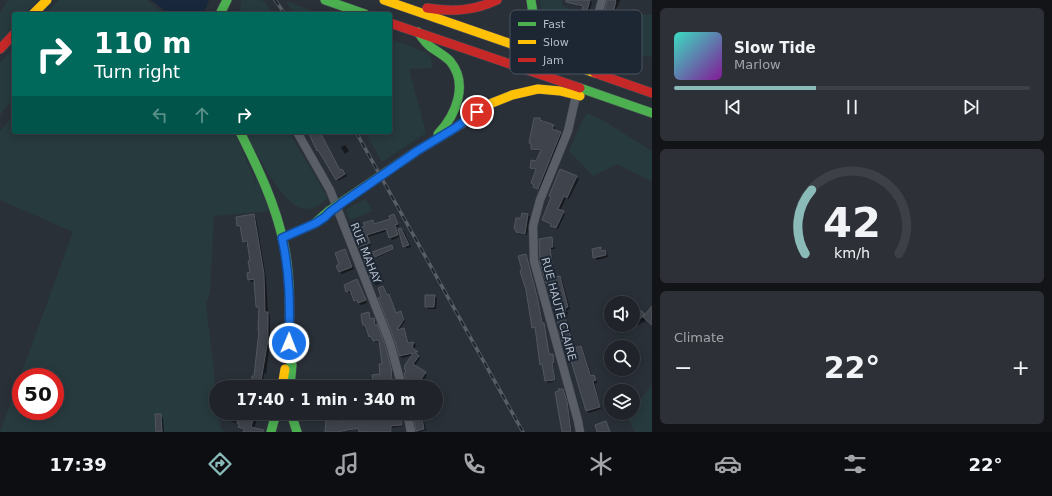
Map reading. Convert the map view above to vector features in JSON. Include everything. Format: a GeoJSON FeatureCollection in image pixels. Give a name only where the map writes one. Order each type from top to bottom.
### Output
{"type":"FeatureCollection","features":[{"type":"Feature","properties":{"kind":"main road"},"geometry":{"type":"LineString","coordinates":[[35,12],[47,0]]}},
{"type":"Feature","properties":{"kind":"main road"},"geometry":{"type":"LineString","coordinates":[[223,12],[227,0]]}},
{"type":"Feature","properties":{"kind":"main road"},"geometry":{"type":"LineString","coordinates":[[325,0],[359,12]]}},
{"type":"Feature","properties":{"kind":"main road"},"geometry":{"type":"LineString","coordinates":[[384,0],[510,44]]}},
{"type":"Feature","properties":{"kind":"main road"},"geometry":{"type":"LineString","coordinates":[[402,6],[447,11],[466,11],[490,4],[497,0]]}},
{"type":"Feature","properties":{"kind":"main road"},"geometry":{"type":"LineString","coordinates":[[531,0],[532,10]]}},
{"type":"Feature","properties":{"kind":"main road"},"geometry":{"type":"LineString","coordinates":[[392,23],[510,64]]}},
{"type":"Feature","properties":{"kind":"main road"},"geometry":{"type":"LineString","coordinates":[[418,32],[427,44],[442,54],[450,62],[456,72],[459,84],[457,107],[450,120],[443,129],[419,150]]}},
{"type":"Feature","properties":{"kind":"main road"},"geometry":{"type":"LineString","coordinates":[[0,49],[12,36]]}},
{"type":"Feature","properties":{"kind":"main road"},"geometry":{"type":"LineString","coordinates":[[540,74],[652,112]]}},
{"type":"Feature","properties":{"kind":"main road"},"geometry":{"type":"LineString","coordinates":[[598,74],[652,93]]}},
{"type":"Feature","properties":{"kind":"main road"},"geometry":{"type":"LineString","coordinates":[[281,234],[326,214],[477,112],[512,94],[538,89],[566,92],[592,99],[612,99]]}},
{"type":"Feature","properties":{"kind":"main road"},"geometry":{"type":"LineString","coordinates":[[241,134],[266,186],[281,234],[287,262],[289,279],[289,358],[292,365],[291,380]]}},
{"type":"Feature","properties":{"kind":"main road"},"geometry":{"type":"LineString","coordinates":[[283,380],[285,364],[289,358]]}},
{"type":"Feature","properties":{"kind":"main road"},"geometry":{"type":"LineString","coordinates":[[271,432],[274,420]]}},
{"type":"Feature","properties":{"kind":"main road"},"geometry":{"type":"LineString","coordinates":[[293,420],[297,432]]}},
{"type":"Feature","properties":{"kind":"street"},"geometry":{"type":"LineString","coordinates":[[599,10],[602,0]]}},
{"type":"Feature","properties":{"kind":"street","name":"RUE HAUTE CLAIRE"},"geometry":{"type":"LineString","coordinates":[[575,100],[568,131],[540,200],[533,226],[532,245],[534,261],[580,432]]}},
{"type":"Feature","properties":{"kind":"street","name":"RUE MAHAY"},"geometry":{"type":"LineString","coordinates":[[298,134],[330,190],[390,343],[400,380]]}},
{"type":"Feature","properties":{"kind":"street"},"geometry":{"type":"LineString","coordinates":[[408,420],[411,432]]}},
{"type":"Feature","properties":{"kind":"green space"},"geometry":{"type":"Polygon","coordinates":[[[8,0],[38,0],[27,12],[12,12],[12,27],[0,41],[0,13],[8,0]]]}},
{"type":"Feature","properties":{"kind":"green space"},"geometry":{"type":"Polygon","coordinates":[[[59,0],[147,0],[162,12],[47,12],[59,0]]]}},
{"type":"Feature","properties":{"kind":"green space"},"geometry":{"type":"Polygon","coordinates":[[[241,0],[261,0],[265,2],[271,12],[240,12],[241,0]]]}},
{"type":"Feature","properties":{"kind":"green space"},"geometry":{"type":"Polygon","coordinates":[[[540,0],[562,0],[562,6],[572,10],[542,10],[540,0]]]}},
{"type":"Feature","properties":{"kind":"green space"},"geometry":{"type":"Polygon","coordinates":[[[286,1],[316,12],[293,12],[286,1]]]}},
{"type":"Feature","properties":{"kind":"green space"},"geometry":{"type":"Polygon","coordinates":[[[642,14],[652,15],[652,57],[642,56],[642,14]]]}},
{"type":"Feature","properties":{"kind":"green space"},"geometry":{"type":"Polygon","coordinates":[[[392,40],[425,52],[431,57],[433,68],[409,69],[426,133],[382,162],[366,134],[392,134],[392,40]]]}},
{"type":"Feature","properties":{"kind":"green space"},"geometry":{"type":"Polygon","coordinates":[[[12,49],[12,100],[0,115],[0,63],[12,49]]]}},
{"type":"Feature","properties":{"kind":"green space"},"geometry":{"type":"Polygon","coordinates":[[[587,113],[604,121],[652,151],[652,182],[617,164],[593,176],[569,151],[587,113]]]}},
{"type":"Feature","properties":{"kind":"green space"},"geometry":{"type":"Polygon","coordinates":[[[12,117],[12,134],[235,134],[254,177],[253,190],[256,177],[269,211],[214,216],[210,292],[206,304],[215,380],[209,380],[209,420],[220,420],[221,429],[225,432],[0,432],[12,399],[12,420],[64,420],[64,368],[23,368],[73,232],[0,200],[0,131],[12,117]]]}},
{"type":"Feature","properties":{"kind":"green space"},"geometry":{"type":"Polygon","coordinates":[[[246,134],[290,134],[328,198],[320,204],[308,209],[296,206],[287,199],[279,189],[246,134]]]}},
{"type":"Feature","properties":{"kind":"green space"},"geometry":{"type":"Polygon","coordinates":[[[366,199],[372,211],[350,220],[346,209],[366,199]]]}},
{"type":"Feature","properties":{"kind":"green space"},"geometry":{"type":"Polygon","coordinates":[[[652,384],[652,432],[635,432],[629,420],[640,420],[640,400],[652,384]]]}},
{"type":"Feature","properties":{"kind":"water"},"geometry":{"type":"Polygon","coordinates":[[[151,0],[209,0],[205,12],[166,12],[151,0]]]}},
{"type":"Feature","properties":{"kind":"building"},"geometry":{"type":"Polygon","coordinates":[[[566,0],[590,0],[587,10],[582,9],[583,6],[566,2],[566,0]]]}},
{"type":"Feature","properties":{"kind":"building"},"geometry":{"type":"Polygon","coordinates":[[[607,0],[616,1],[614,10],[605,10],[607,0]]]}},
{"type":"Feature","properties":{"kind":"building"},"geometry":{"type":"Polygon","coordinates":[[[534,118],[540,118],[540,120],[554,125],[552,129],[561,132],[538,189],[533,187],[534,185],[531,183],[536,169],[530,168],[531,160],[536,161],[541,150],[531,149],[531,144],[529,143],[534,118]]]}},
{"type":"Feature","properties":{"kind":"building"},"geometry":{"type":"Polygon","coordinates":[[[309,134],[321,134],[340,170],[342,169],[345,174],[336,180],[318,150],[317,151],[309,134]]]}},
{"type":"Feature","properties":{"kind":"building"},"geometry":{"type":"Polygon","coordinates":[[[560,169],[577,176],[567,198],[564,196],[558,209],[564,211],[556,228],[550,226],[551,224],[542,220],[551,197],[549,196],[560,169]]]}},
{"type":"Feature","properties":{"kind":"building"},"geometry":{"type":"Polygon","coordinates":[[[522,213],[528,214],[525,234],[516,232],[516,229],[514,229],[516,218],[521,218],[522,213]]]}},
{"type":"Feature","properties":{"kind":"building"},"geometry":{"type":"Polygon","coordinates":[[[254,214],[264,274],[265,312],[268,312],[268,339],[261,380],[252,380],[252,376],[254,376],[259,331],[259,307],[256,307],[254,279],[248,280],[247,273],[250,272],[248,261],[250,261],[247,241],[243,242],[240,226],[237,226],[236,217],[254,214]]]}},
{"type":"Feature","properties":{"kind":"building"},"geometry":{"type":"Polygon","coordinates":[[[394,214],[398,224],[395,225],[398,235],[389,238],[386,229],[367,235],[370,243],[359,247],[352,231],[365,226],[363,223],[373,220],[374,224],[390,219],[389,216],[394,214]]]}},
{"type":"Feature","properties":{"kind":"building"},"geometry":{"type":"Polygon","coordinates":[[[401,228],[409,245],[403,247],[398,229],[401,228]]]}},
{"type":"Feature","properties":{"kind":"building"},"geometry":{"type":"Polygon","coordinates":[[[552,237],[553,247],[550,247],[553,270],[555,277],[560,276],[568,307],[565,308],[566,312],[564,312],[574,348],[581,346],[590,374],[591,376],[594,375],[596,380],[593,381],[600,407],[586,411],[567,347],[564,348],[558,328],[557,317],[539,260],[539,239],[552,237]]]}},
{"type":"Feature","properties":{"kind":"building"},"geometry":{"type":"Polygon","coordinates":[[[392,245],[393,249],[375,257],[372,252],[392,245]]]}},
{"type":"Feature","properties":{"kind":"building"},"geometry":{"type":"Polygon","coordinates":[[[601,247],[601,251],[605,250],[606,255],[593,258],[592,249],[601,247]]]}},
{"type":"Feature","properties":{"kind":"building"},"geometry":{"type":"Polygon","coordinates":[[[345,249],[352,267],[339,272],[336,266],[339,264],[335,253],[345,249]]]}},
{"type":"Feature","properties":{"kind":"building"},"geometry":{"type":"Polygon","coordinates":[[[370,254],[380,280],[372,283],[363,257],[370,254]]]}},
{"type":"Feature","properties":{"kind":"building"},"geometry":{"type":"Polygon","coordinates":[[[526,254],[538,300],[542,323],[544,323],[549,354],[553,354],[554,363],[552,363],[555,380],[545,381],[542,364],[540,365],[535,327],[532,328],[526,290],[520,271],[522,270],[518,256],[526,254]]]}},
{"type":"Feature","properties":{"kind":"building"},"geometry":{"type":"Polygon","coordinates":[[[357,279],[366,300],[358,303],[357,300],[354,301],[350,290],[346,292],[344,285],[357,279]]]}},
{"type":"Feature","properties":{"kind":"building"},"geometry":{"type":"Polygon","coordinates":[[[383,286],[387,295],[389,294],[396,313],[401,311],[404,319],[397,330],[404,328],[408,343],[414,342],[412,347],[418,352],[415,352],[419,356],[413,364],[426,372],[421,380],[406,380],[404,373],[406,371],[404,369],[405,365],[413,353],[399,356],[395,341],[378,298],[381,297],[378,288],[383,286]]]}},
{"type":"Feature","properties":{"kind":"building"},"geometry":{"type":"Polygon","coordinates":[[[425,295],[435,295],[434,307],[425,307],[425,295]]]}},
{"type":"Feature","properties":{"kind":"building"},"geometry":{"type":"Polygon","coordinates":[[[652,306],[652,325],[643,317],[652,306]]]}},
{"type":"Feature","properties":{"kind":"building"},"geometry":{"type":"Polygon","coordinates":[[[640,310],[645,314],[640,319],[640,310]]]}},
{"type":"Feature","properties":{"kind":"building"},"geometry":{"type":"Polygon","coordinates":[[[369,312],[370,319],[374,318],[375,325],[377,324],[385,345],[392,371],[391,370],[392,380],[373,380],[372,375],[380,374],[379,364],[382,364],[379,340],[373,341],[371,336],[369,337],[365,325],[363,325],[361,314],[369,312]]]}},
{"type":"Feature","properties":{"kind":"building"},"geometry":{"type":"Polygon","coordinates":[[[558,389],[563,389],[567,401],[571,432],[562,432],[555,392],[559,391],[558,389]]]}},
{"type":"Feature","properties":{"kind":"building"},"geometry":{"type":"Polygon","coordinates":[[[155,414],[161,414],[162,432],[156,432],[155,414]]]}},
{"type":"Feature","properties":{"kind":"building"},"geometry":{"type":"Polygon","coordinates":[[[232,420],[253,420],[251,427],[264,430],[263,432],[243,432],[244,429],[238,427],[238,421],[232,420]]]}},
{"type":"Feature","properties":{"kind":"building"},"geometry":{"type":"Polygon","coordinates":[[[326,420],[401,420],[402,425],[391,426],[391,432],[359,432],[358,428],[337,432],[325,432],[326,420]]]}},
{"type":"Feature","properties":{"kind":"building"},"geometry":{"type":"Polygon","coordinates":[[[414,420],[422,420],[424,429],[416,431],[414,420]]]}},
{"type":"Feature","properties":{"kind":"building"},"geometry":{"type":"Polygon","coordinates":[[[606,421],[610,432],[597,432],[595,425],[606,421]]]}},
{"type":"Feature","properties":{"kind":"railway"},"geometry":{"type":"LineString","coordinates":[[275,0],[284,12]]}},
{"type":"Feature","properties":{"kind":"railway"},"geometry":{"type":"LineString","coordinates":[[357,134],[523,432]]}},
{"type":"Feature","properties":{"kind":"traffic: fast"},"geometry":{"type":"LineString","coordinates":[[221,12],[227,0]]}},
{"type":"Feature","properties":{"kind":"traffic: fast"},"geometry":{"type":"LineString","coordinates":[[325,0],[359,12]]}},
{"type":"Feature","properties":{"kind":"traffic: fast"},"geometry":{"type":"LineString","coordinates":[[531,0],[533,10]]}},
{"type":"Feature","properties":{"kind":"traffic: fast"},"geometry":{"type":"LineString","coordinates":[[418,32],[428,45],[450,61],[456,70],[459,79],[458,99],[455,109],[438,134]]}},
{"type":"Feature","properties":{"kind":"traffic: fast"},"geometry":{"type":"LineString","coordinates":[[580,88],[652,113]]}},
{"type":"Feature","properties":{"kind":"traffic: fast"},"geometry":{"type":"LineString","coordinates":[[241,134],[260,173],[271,201],[281,230],[287,259],[290,316],[289,358],[292,365],[291,380]]}},
{"type":"Feature","properties":{"kind":"traffic: fast"},"geometry":{"type":"LineString","coordinates":[[329,211],[417,151]]}},
{"type":"Feature","properties":{"kind":"traffic: fast"},"geometry":{"type":"LineString","coordinates":[[282,238],[314,224],[329,211]]}},
{"type":"Feature","properties":{"kind":"traffic: fast"},"geometry":{"type":"LineString","coordinates":[[271,432],[274,420]]}},
{"type":"Feature","properties":{"kind":"traffic: fast"},"geometry":{"type":"LineString","coordinates":[[293,420],[297,432]]}},
{"type":"Feature","properties":{"kind":"traffic: slow"},"geometry":{"type":"LineString","coordinates":[[35,12],[47,0]]}},
{"type":"Feature","properties":{"kind":"traffic: slow"},"geometry":{"type":"LineString","coordinates":[[384,0],[510,44]]}},
{"type":"Feature","properties":{"kind":"traffic: slow"},"geometry":{"type":"LineString","coordinates":[[417,151],[492,103],[512,95],[538,89],[560,91],[580,96]]}},
{"type":"Feature","properties":{"kind":"traffic: slow"},"geometry":{"type":"LineString","coordinates":[[283,380],[285,369]]}},
{"type":"Feature","properties":{"kind":"traffic: jam"},"geometry":{"type":"LineString","coordinates":[[427,8],[463,10],[488,4],[497,0]]}},
{"type":"Feature","properties":{"kind":"traffic: jam"},"geometry":{"type":"LineString","coordinates":[[392,24],[510,64]]}},
{"type":"Feature","properties":{"kind":"traffic: jam"},"geometry":{"type":"LineString","coordinates":[[0,49],[12,36]]}},
{"type":"Feature","properties":{"kind":"traffic: jam"},"geometry":{"type":"LineString","coordinates":[[539,74],[580,88]]}},
{"type":"Feature","properties":{"kind":"traffic: jam"},"geometry":{"type":"LineString","coordinates":[[598,74],[652,93]]}},
{"type":"Feature","properties":{"kind":"route"},"geometry":{"type":"LineString","coordinates":[[289,343],[289,279],[282,238],[316,223],[417,151],[441,138],[477,112]]}}]}
